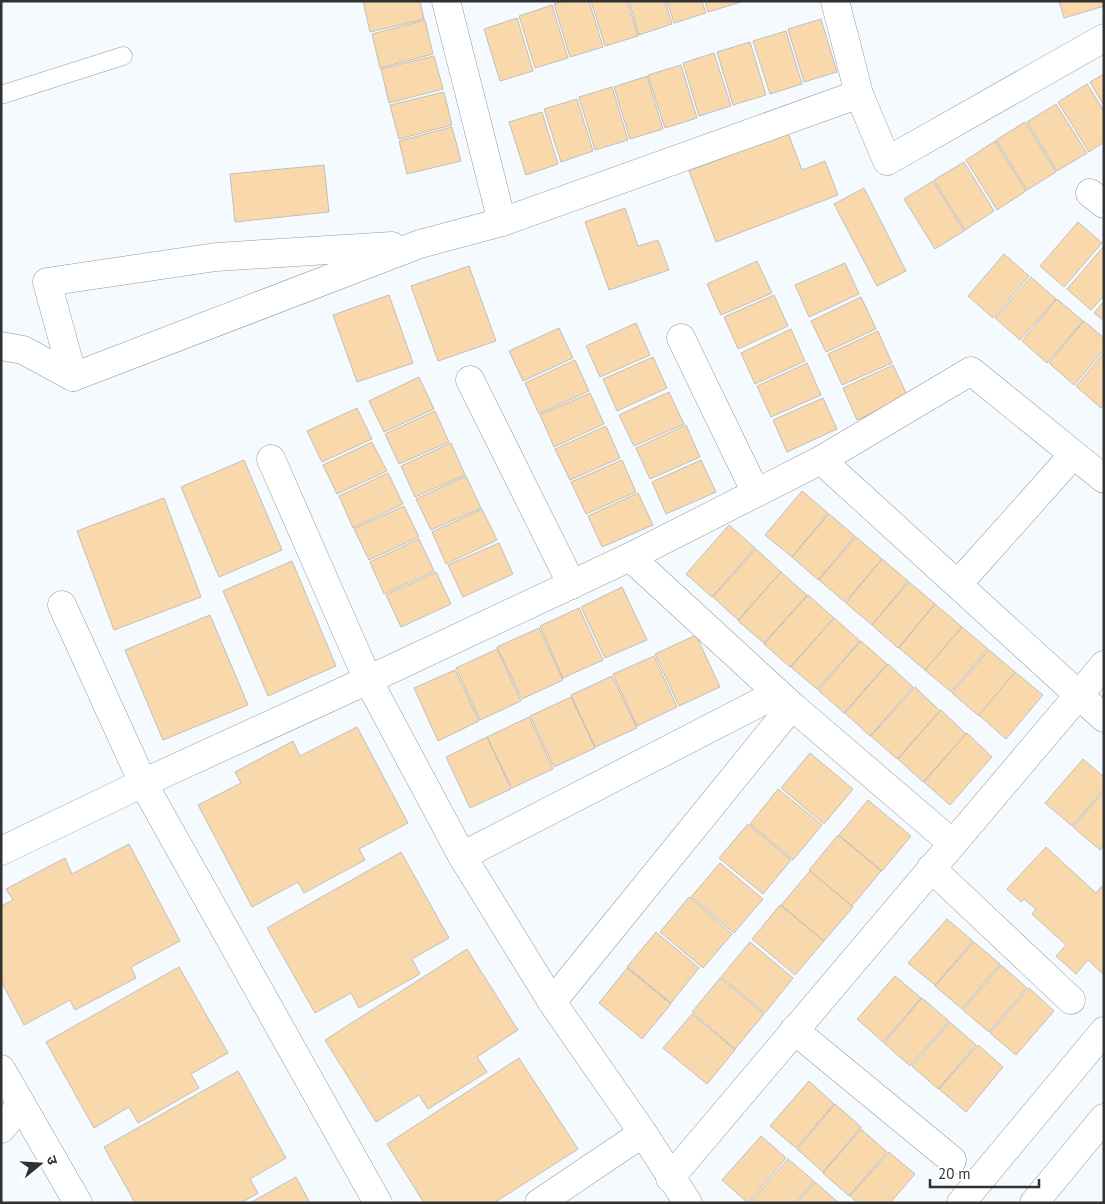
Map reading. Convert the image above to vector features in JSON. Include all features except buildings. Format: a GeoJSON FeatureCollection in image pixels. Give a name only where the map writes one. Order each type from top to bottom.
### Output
{"type":"FeatureCollection","features":[{"type":"Feature","properties":{"kind":"street"},"geometry":{"type":"LineString","coordinates":[[835,1],[859,94],[887,162],[1104,38]]}},
{"type":"Feature","properties":{"kind":"street"},"geometry":{"type":"LineString","coordinates":[[455,4],[502,222]]}},
{"type":"Feature","properties":{"kind":"street"},"geometry":{"type":"LineString","coordinates":[[1,346],[23,350],[72,377],[420,244],[502,222],[859,94]]}},
{"type":"Feature","properties":{"kind":"street"},"geometry":{"type":"LineString","coordinates":[[72,377],[47,282],[216,257],[420,244]]}},
{"type":"Feature","properties":{"kind":"street"},"geometry":{"type":"LineString","coordinates":[[681,338],[756,493]]}},
{"type":"Feature","properties":{"kind":"street"},"geometry":{"type":"LineString","coordinates":[[1,851],[630,557],[821,460],[970,371],[1104,479]]}},
{"type":"Feature","properties":{"kind":"street"},"geometry":{"type":"LineString","coordinates":[[470,380],[572,584]]}},
{"type":"Feature","properties":{"kind":"street"},"geometry":{"type":"LineString","coordinates":[[958,584],[1073,455]]}},
{"type":"Feature","properties":{"kind":"street"},"geometry":{"type":"LineString","coordinates":[[271,460],[368,680],[462,856],[552,1002],[643,1133],[670,1178],[688,1203]]}},
{"type":"Feature","properties":{"kind":"street"},"geometry":{"type":"LineString","coordinates":[[821,460],[1104,718]]}},
{"type":"Feature","properties":{"kind":"street"},"geometry":{"type":"LineString","coordinates":[[630,557],[785,700],[952,843]]}},
{"type":"Feature","properties":{"kind":"street"},"geometry":{"type":"LineString","coordinates":[[62,605],[143,783],[378,1203]]}},
{"type":"Feature","properties":{"kind":"street"},"geometry":{"type":"LineString","coordinates":[[670,1178],[1104,665]]}},
{"type":"Feature","properties":{"kind":"street"},"geometry":{"type":"LineString","coordinates":[[462,856],[785,700]]}},
{"type":"Feature","properties":{"kind":"street"},"geometry":{"type":"LineString","coordinates":[[552,1002],[785,700]]}},
{"type":"Feature","properties":{"kind":"street"},"geometry":{"type":"LineString","coordinates":[[931,868],[1071,1000]]}},
{"type":"Feature","properties":{"kind":"street"},"geometry":{"type":"LineString","coordinates":[[794,1030],[952,1160]]}},
{"type":"Feature","properties":{"kind":"street"},"geometry":{"type":"LineString","coordinates":[[961,1203],[1104,1031]]}},
{"type":"Feature","properties":{"kind":"street"},"geometry":{"type":"LineString","coordinates":[[1,1069],[78,1203]]}},
{"type":"Feature","properties":{"kind":"street"},"geometry":{"type":"LineString","coordinates":[[1,1130],[21,1105]]}},
{"type":"Feature","properties":{"kind":"street"},"geometry":{"type":"LineString","coordinates":[[1034,1203],[1104,1118]]}},
{"type":"Feature","properties":{"kind":"street"},"geometry":{"type":"LineString","coordinates":[[539,1203],[643,1133]]}},
{"type":"Feature","properties":{"kind":"lane"},"geometry":{"type":"LineString","coordinates":[[1,95],[123,56]]}}]}
